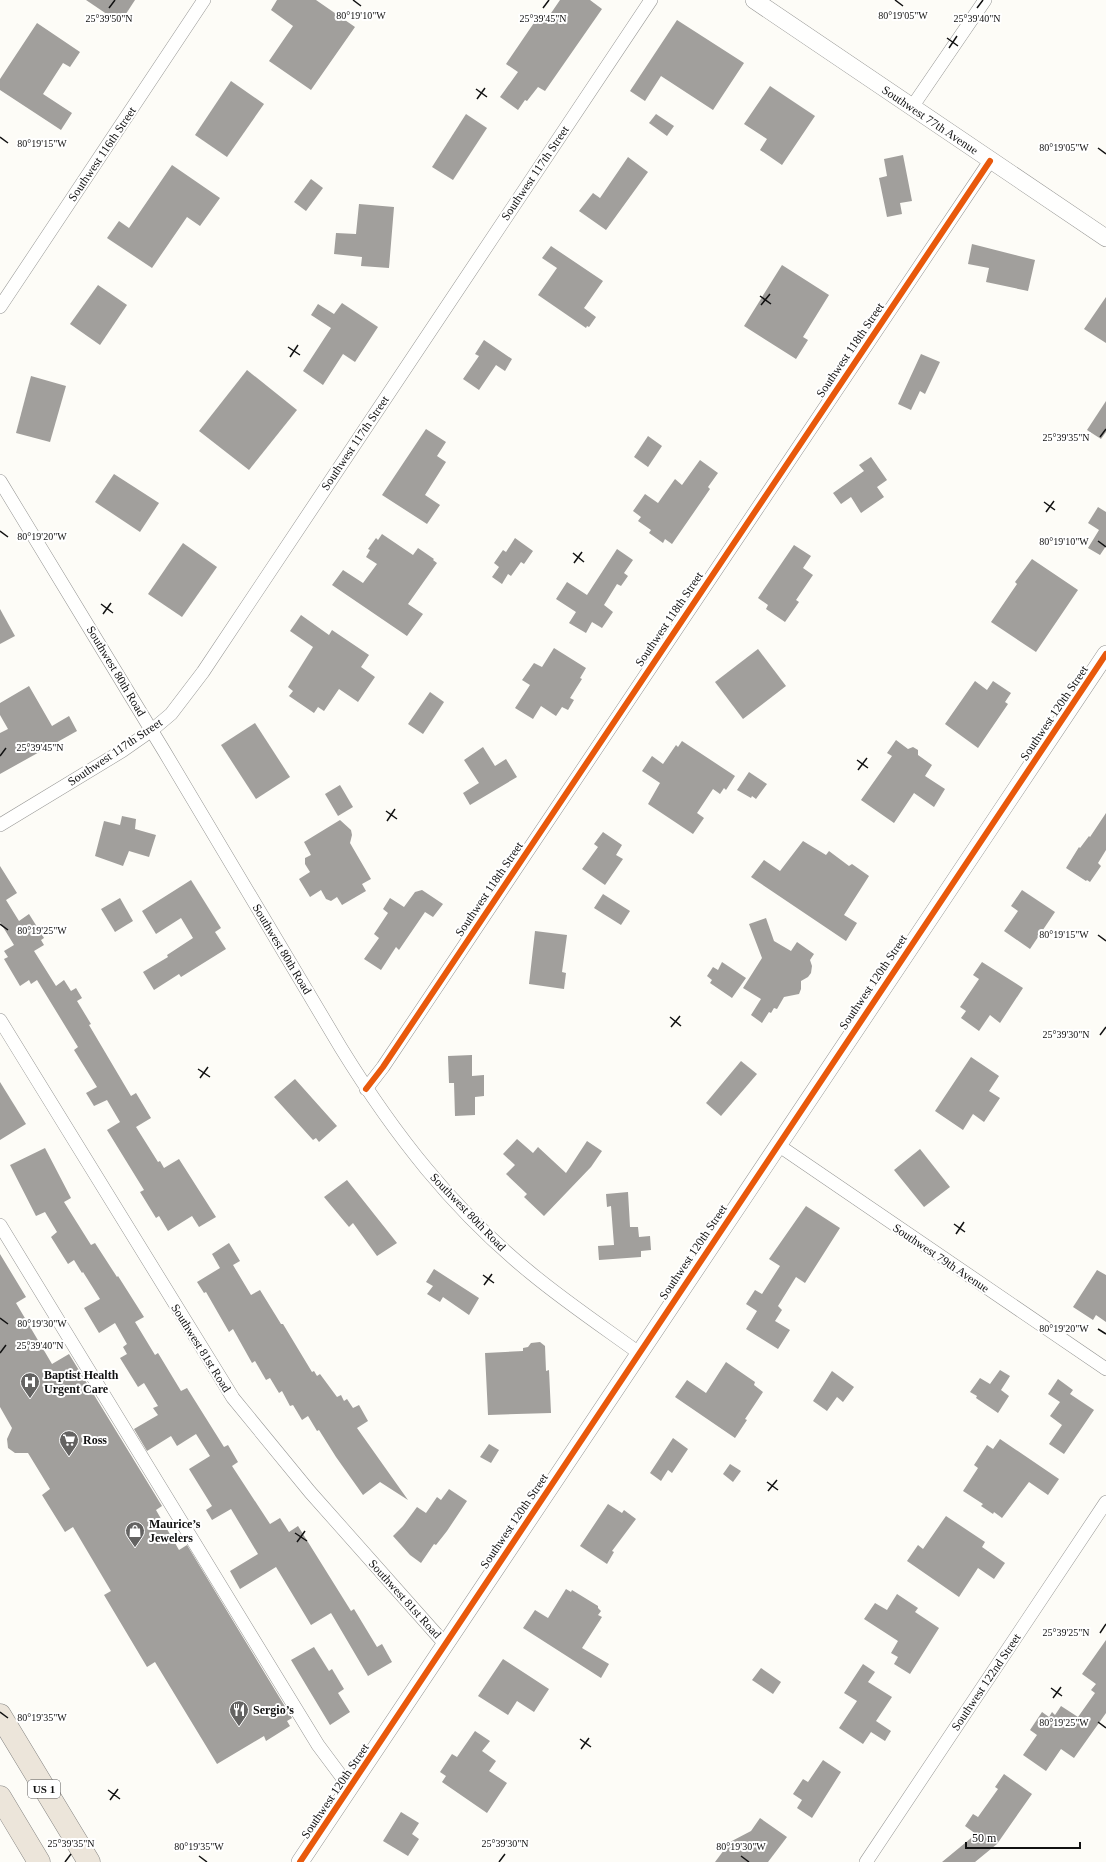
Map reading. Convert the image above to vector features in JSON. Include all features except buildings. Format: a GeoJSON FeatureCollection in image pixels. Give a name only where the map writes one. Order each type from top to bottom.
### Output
{"type":"FeatureCollection","features":[{"type":"Feature","properties":{"kind":"highway","name":"US 1"},"geometry":{"type":"LineString","coordinates":[[0,1715],[89,1862]]}},
{"type":"Feature","properties":{"kind":"highway"},"geometry":{"type":"LineString","coordinates":[[0,1797],[39,1862]]}},
{"type":"Feature","properties":{"kind":"street","name":"Southwest 116th Street"},"geometry":{"type":"LineString","coordinates":[[0,307],[204,0]]}},
{"type":"Feature","properties":{"kind":"street","name":"Southwest 117th Street"},"geometry":{"type":"LineString","coordinates":[[0,825],[122,750],[152,730],[171,714],[203,672],[651,0]]}},
{"type":"Feature","properties":{"kind":"street","name":"Southwest 77th Avenue"},"geometry":{"type":"LineString","coordinates":[[754,0],[1106,238]]}},
{"type":"Feature","properties":{"kind":"street"},"geometry":{"type":"LineString","coordinates":[[912,107],[985,0]]}},
{"type":"Feature","properties":{"kind":"street","name":"Southwest 118th Street"},"geometry":{"type":"LineString","coordinates":[[366,1089],[383,1067],[990,161]]}},
{"type":"Feature","properties":{"kind":"street","name":"Southwest 80th Road"},"geometry":{"type":"LineString","coordinates":[[0,481],[152,730],[366,1089],[413,1154],[435,1180],[476,1223],[532,1274],[639,1353]]}},
{"type":"Feature","properties":{"kind":"street","name":"Southwest 120th Street"},"geometry":{"type":"LineString","coordinates":[[300,1862],[1106,654]]}},
{"type":"Feature","properties":{"kind":"street","name":"Southwest 81st Road"},"geometry":{"type":"LineString","coordinates":[[0,1020],[233,1398],[310,1492],[445,1644]]}},
{"type":"Feature","properties":{"kind":"street","name":"Southwest 79th Avenue"},"geometry":{"type":"LineString","coordinates":[[778,1145],[1106,1369]]}},
{"type":"Feature","properties":{"kind":"street"},"geometry":{"type":"LineString","coordinates":[[0,1225],[318,1744],[350,1788]]}},
{"type":"Feature","properties":{"kind":"street","name":"Southwest 122nd Street"},"geometry":{"type":"LineString","coordinates":[[866,1862],[1106,1502]]}},
{"type":"Feature","properties":{"kind":"cycle path"},"geometry":{"type":"LineString","coordinates":[[366,1089],[383,1067],[990,161]]}},
{"type":"Feature","properties":{"kind":"cycle path"},"geometry":{"type":"LineString","coordinates":[[300,1862],[1106,654]]}},
{"type":"Feature","properties":{"kind":"place","name":"Baptist Health Urgent Care"},"geometry":{"type":"Point","coordinates":[30,1399]}},
{"type":"Feature","properties":{"kind":"place","name":"Ross"},"geometry":{"type":"Point","coordinates":[69,1457]}},
{"type":"Feature","properties":{"kind":"place","name":"Maurice’s Jewelers"},"geometry":{"type":"Point","coordinates":[135,1548]}},
{"type":"Feature","properties":{"kind":"place","name":"Sergio’s"},"geometry":{"type":"Point","coordinates":[239,1727]}}]}
